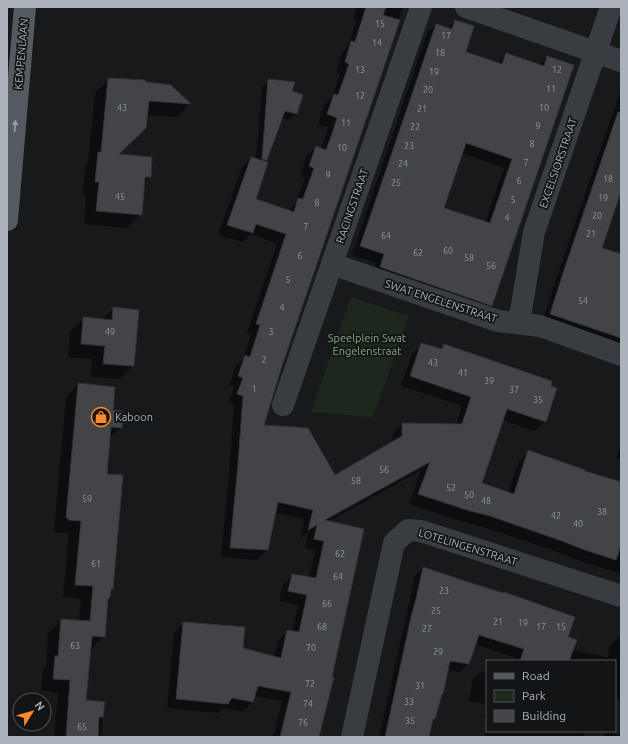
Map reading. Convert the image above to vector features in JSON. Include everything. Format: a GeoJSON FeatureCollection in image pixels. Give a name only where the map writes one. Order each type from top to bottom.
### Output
{"type":"FeatureCollection","features":[{"type":"Feature","properties":{"kind":"main road","name":"KEMPENLAAN"},"geometry":{"type":"LineString","coordinates":[[7,220],[25,7]]}},
{"type":"Feature","properties":{"kind":"street","name":"RACINGSTRAAT"},"geometry":{"type":"LineString","coordinates":[[283,405],[421,7]]}},
{"type":"Feature","properties":{"kind":"street"},"geometry":{"type":"LineString","coordinates":[[466,7],[621,61]]}},
{"type":"Feature","properties":{"kind":"street","name":"EXCELSIORSTRAAT"},"geometry":{"type":"LineString","coordinates":[[519,323],[534,232],[611,7]]}},
{"type":"Feature","properties":{"kind":"street","name":"SWAT ENGELENSTRAAT"},"geometry":{"type":"LineString","coordinates":[[332,264],[498,321],[540,326],[621,354]]}},
{"type":"Feature","properties":{"kind":"street","name":"LOTELINGENSTRAAT"},"geometry":{"type":"LineString","coordinates":[[352,737],[394,543],[408,530],[421,531],[621,596]]}},
{"type":"Feature","properties":{"kind":"green space","name":"Speelplein Swat Engelenstraat"},"geometry":{"type":"Polygon","coordinates":[[[351,297],[409,316],[373,417],[311,412],[351,297]]]}},
{"type":"Feature","properties":{"kind":"building"},"geometry":{"type":"Polygon","coordinates":[[[366,7],[386,7],[383,15],[400,20],[281,369],[264,425],[308,428],[335,475],[402,436],[402,423],[462,424],[471,397],[410,376],[421,343],[442,349],[444,344],[552,381],[551,386],[557,388],[546,422],[507,409],[482,483],[514,494],[528,450],[585,471],[621,482],[621,545],[616,560],[490,516],[418,494],[430,462],[325,520],[364,529],[332,677],[334,677],[319,737],[280,737],[291,692],[258,686],[253,702],[232,698],[228,704],[176,699],[183,622],[245,627],[243,648],[281,658],[287,630],[299,632],[307,595],[288,591],[292,574],[316,578],[324,541],[314,539],[317,525],[308,530],[313,510],[278,502],[268,550],[230,548],[243,396],[237,394],[243,378],[238,376],[245,355],[250,357],[260,325],[256,324],[286,234],[256,224],[253,233],[227,225],[251,157],[268,162],[256,199],[294,212],[298,198],[303,199],[314,168],[309,166],[316,146],[326,150],[332,134],[337,118],[327,114],[334,94],[338,95],[349,64],[345,62],[351,41],[355,42],[366,7]]]}},
{"type":"Feature","properties":{"kind":"building"},"geometry":{"type":"Polygon","coordinates":[[[455,20],[474,26],[466,52],[502,64],[506,53],[544,66],[547,56],[574,65],[492,306],[380,267],[384,254],[360,246],[436,24],[452,29],[455,20]],[[466,143],[444,208],[490,223],[512,159],[466,143]]]}},
{"type":"Feature","properties":{"kind":"building"},"geometry":{"type":"Polygon","coordinates":[[[108,78],[145,80],[146,82],[171,85],[191,104],[149,101],[146,128],[119,154],[152,157],[151,177],[145,177],[142,215],[96,211],[99,182],[95,182],[98,152],[101,152],[108,78]]]}},
{"type":"Feature","properties":{"kind":"building"},"geometry":{"type":"Polygon","coordinates":[[[268,79],[295,82],[292,91],[303,95],[297,114],[285,111],[267,160],[262,159],[268,79]]]}},
{"type":"Feature","properties":{"kind":"building"},"geometry":{"type":"Polygon","coordinates":[[[618,112],[621,112],[621,191],[602,248],[621,254],[621,338],[550,314],[618,112]]]}},
{"type":"Feature","properties":{"kind":"building"},"geometry":{"type":"Polygon","coordinates":[[[113,307],[139,310],[134,366],[103,364],[105,346],[81,344],[83,317],[112,320],[113,307]]]}},
{"type":"Feature","properties":{"kind":"building"},"geometry":{"type":"Polygon","coordinates":[[[78,383],[115,387],[113,410],[123,411],[122,428],[111,427],[107,474],[123,475],[113,589],[111,589],[110,598],[108,598],[105,637],[92,636],[86,700],[105,702],[103,717],[99,717],[98,737],[66,737],[70,680],[53,679],[55,656],[58,656],[61,619],[90,621],[93,586],[75,585],[81,521],[68,520],[69,519],[66,518],[78,383]]]}},
{"type":"Feature","properties":{"kind":"building"},"geometry":{"type":"Polygon","coordinates":[[[423,567],[503,593],[504,592],[575,617],[568,637],[577,640],[569,660],[520,660],[524,649],[479,635],[469,664],[450,661],[443,694],[435,719],[433,719],[429,737],[385,737],[423,567]]]}},
{"type":"Feature","properties":{"kind":"place","name":"Kaboon"},"geometry":{"type":"Point","coordinates":[101,417]}}]}
